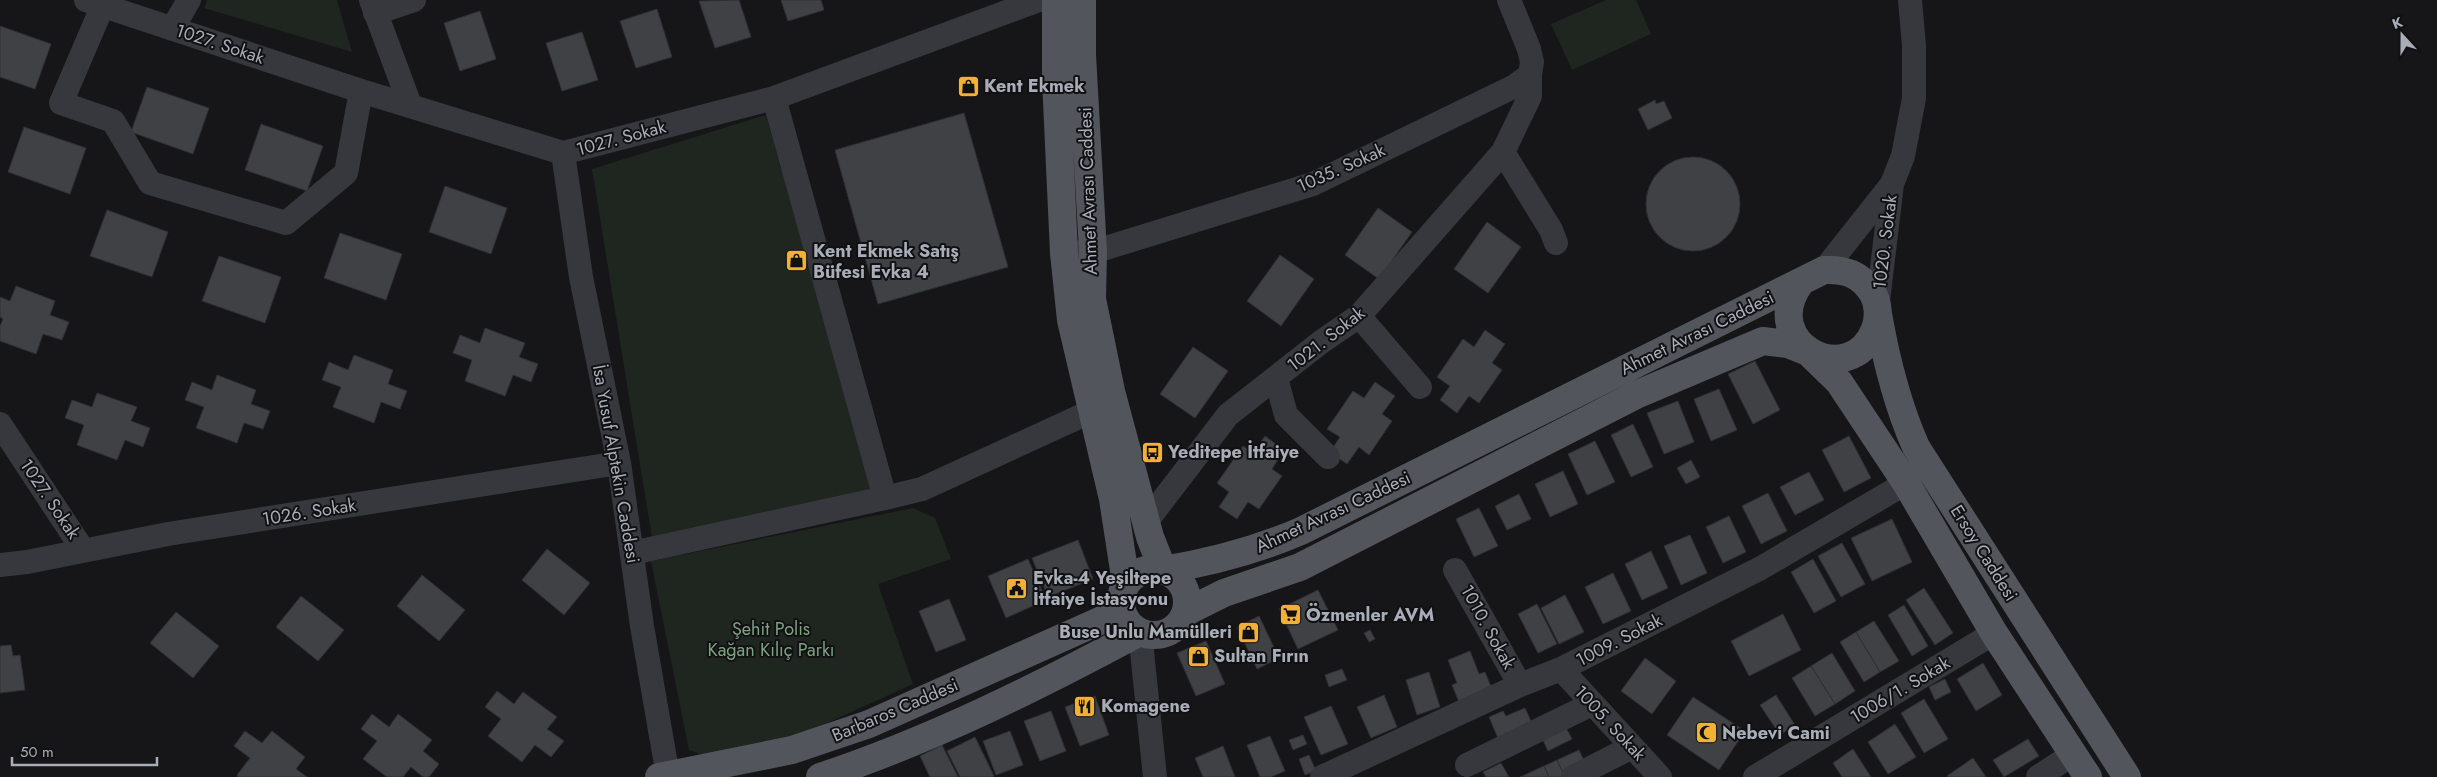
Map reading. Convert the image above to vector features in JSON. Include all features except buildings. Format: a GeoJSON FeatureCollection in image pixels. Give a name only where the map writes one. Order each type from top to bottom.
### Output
{"type":"FeatureCollection","features":[{"type":"Feature","properties":{"kind":"main road","name":"Ahmet Avrası Caddesi"},"geometry":{"type":"LineString","coordinates":[[1056,0],[1056,79],[1064,253],[1071,320],[1114,499],[1126,583]]}},
{"type":"Feature","properties":{"kind":"main road","name":"Ahmet Avrası Caddesi"},"geometry":{"type":"LineString","coordinates":[[1082,0],[1082,55],[1093,252],[1092,300],[1111,391],[1150,537],[1163,570],[1210,562],[1253,550],[1301,531],[1812,276]]}},
{"type":"Feature","properties":{"kind":"main road"},"geometry":{"type":"LineString","coordinates":[[1812,276],[1839,269],[1854,274],[1866,283],[1875,296],[1878,306]]}},
{"type":"Feature","properties":{"kind":"main road","name":"Ahmet Avrası Caddesi"},"geometry":{"type":"LineString","coordinates":[[1812,276],[1789,302],[1788,319],[1793,335],[1839,382]]}},
{"type":"Feature","properties":{"kind":"main road","name":"Ahmet Avrası Caddesi"},"geometry":{"type":"LineString","coordinates":[[1186,612],[1224,593],[1300,567],[1638,394],[1730,354],[1764,341],[1788,344],[1832,359],[1844,358],[1865,346],[1872,335],[1878,306]]}},
{"type":"Feature","properties":{"kind":"main road","name":"Ersoy Caddesi"},"geometry":{"type":"LineString","coordinates":[[1878,306],[1886,358],[1903,417],[1916,447],[2127,777]]}},
{"type":"Feature","properties":{"kind":"main road","name":"Ersoy Caddesi"},"geometry":{"type":"LineString","coordinates":[[1839,382],[1906,483],[1994,633],[2088,777]]}},
{"type":"Feature","properties":{"kind":"main road"},"geometry":{"type":"LineString","coordinates":[[1163,570],[1172,574],[1183,586],[1187,601],[1186,612],[1172,630],[1151,635],[1140,632],[1132,627],[1122,611],[1122,592],[1126,583],[1142,571],[1163,570]]}},
{"type":"Feature","properties":{"kind":"main road","name":"Barbaros Caddesi"},"geometry":{"type":"LineString","coordinates":[[664,776],[792,750],[869,724],[1122,611]]}},
{"type":"Feature","properties":{"kind":"main road","name":"Barbaros Caddesi"},"geometry":{"type":"LineString","coordinates":[[820,777],[866,762],[930,736],[1055,679],[1140,632]]}},
{"type":"Feature","properties":{"kind":"street"},"geometry":{"type":"LineString","coordinates":[[172,29],[189,0]]}},
{"type":"Feature","properties":{"kind":"street"},"geometry":{"type":"LineString","coordinates":[[410,105],[373,6],[414,0]]}},
{"type":"Feature","properties":{"kind":"street","name":"1027. Sokak"},"geometry":{"type":"LineString","coordinates":[[94,3],[361,91],[563,153],[774,98],[1040,0]]}},
{"type":"Feature","properties":{"kind":"street"},"geometry":{"type":"LineString","coordinates":[[1509,0],[1532,62],[1530,75]]}},
{"type":"Feature","properties":{"kind":"street","name":"1020. Sokak"},"geometry":{"type":"LineString","coordinates":[[1878,306],[1892,184],[1902,156],[1914,98],[1914,46],[1910,0]]}},
{"type":"Feature","properties":{"kind":"street"},"geometry":{"type":"LineString","coordinates":[[94,3],[61,103],[113,121],[150,184],[286,223],[346,173],[361,91]]}},
{"type":"Feature","properties":{"kind":"street","name":"1035. Sokak"},"geometry":{"type":"LineString","coordinates":[[1064,253],[1093,252],[1314,184],[1515,86],[1530,75]]}},
{"type":"Feature","properties":{"kind":"street","name":"1021. Sokak"},"geometry":{"type":"LineString","coordinates":[[1146,522],[1228,415],[1321,342],[1359,316],[1502,152],[1530,96],[1530,75]]}},
{"type":"Feature","properties":{"kind":"street"},"geometry":{"type":"LineString","coordinates":[[774,98],[885,498]]}},
{"type":"Feature","properties":{"kind":"street"},"geometry":{"type":"LineString","coordinates":[[1502,152],[1551,230],[1556,243]]}},
{"type":"Feature","properties":{"kind":"street","name":"İsa Yusuf Alptekin Caddesi"},"geometry":{"type":"LineString","coordinates":[[563,153],[581,277],[619,463],[664,776]]}},
{"type":"Feature","properties":{"kind":"street","name":"1020. Sokak"},"geometry":{"type":"LineString","coordinates":[[1812,276],[1892,184]]}},
{"type":"Feature","properties":{"kind":"street"},"geometry":{"type":"LineString","coordinates":[[1359,316],[1420,387]]}},
{"type":"Feature","properties":{"kind":"street"},"geometry":{"type":"LineString","coordinates":[[1276,378],[1286,415],[1328,456]]}},
{"type":"Feature","properties":{"kind":"street"},"geometry":{"type":"LineString","coordinates":[[632,553],[922,489],[1092,411]]}},
{"type":"Feature","properties":{"kind":"street","name":"1027. Sokak"},"geometry":{"type":"LineString","coordinates":[[0,424],[83,550]]}},
{"type":"Feature","properties":{"kind":"street","name":"1026. Sokak"},"geometry":{"type":"LineString","coordinates":[[0,565],[178,532],[619,463]]}},
{"type":"Feature","properties":{"kind":"street","name":"1009. Sokak"},"geometry":{"type":"LineString","coordinates":[[1330,775],[1520,684],[1561,670],[1761,568],[1906,483]]}},
{"type":"Feature","properties":{"kind":"street","name":"1010. Sokak"},"geometry":{"type":"LineString","coordinates":[[1455,570],[1520,684]]}},
{"type":"Feature","properties":{"kind":"street"},"geometry":{"type":"LineString","coordinates":[[1140,632],[1155,777]]}},
{"type":"Feature","properties":{"kind":"street","name":"1006/1. Sokak"},"geometry":{"type":"LineString","coordinates":[[1755,777],[1994,633]]}},
{"type":"Feature","properties":{"kind":"street","name":"1005. Sokak"},"geometry":{"type":"LineString","coordinates":[[1561,670],[1660,777]]}},
{"type":"Feature","properties":{"kind":"street"},"geometry":{"type":"LineString","coordinates":[[1467,765],[1592,704]]}},
{"type":"Feature","properties":{"kind":"street"},"geometry":{"type":"LineString","coordinates":[[1573,777],[1632,746]]}},
{"type":"Feature","properties":{"kind":"street"},"geometry":{"type":"LineString","coordinates":[[2038,777],[2073,754]]}},
{"type":"Feature","properties":{"kind":"green space"},"geometry":{"type":"Polygon","coordinates":[[[207,0],[337,0],[352,52],[204,8],[207,0]]]}},
{"type":"Feature","properties":{"kind":"green space"},"geometry":{"type":"Polygon","coordinates":[[[1606,0],[1636,0],[1651,34],[1572,70],[1551,24],[1606,0]]]}},
{"type":"Feature","properties":{"kind":"green space"},"geometry":{"type":"Polygon","coordinates":[[[766,115],[873,490],[652,538],[592,169],[766,115]]]}},
{"type":"Feature","properties":{"kind":"green space","name":"Şehit Polis Kağan Kılıç Parkı"},"geometry":{"type":"Polygon","coordinates":[[[913,508],[935,518],[951,559],[878,584],[913,684],[794,738],[707,756],[689,750],[651,561],[913,508]]]}},
{"type":"Feature","properties":{"kind":"place","name":"Kent Ekmek"},"geometry":{"type":"Point","coordinates":[968,86]}},
{"type":"Feature","properties":{"kind":"place","name":"Kent Ekmek Satış Büfesi Evka 4"},"geometry":{"type":"Point","coordinates":[797,261]}},
{"type":"Feature","properties":{"kind":"place","name":"Yeditepe İtfaiye"},"geometry":{"type":"Point","coordinates":[1152,452]}},
{"type":"Feature","properties":{"kind":"place","name":"Evka-4 Yeşiltepe İtfaiye İstasyonu"},"geometry":{"type":"Point","coordinates":[1017,588]}},
{"type":"Feature","properties":{"kind":"place","name":"Özmenler AVM"},"geometry":{"type":"Point","coordinates":[1290,615]}},
{"type":"Feature","properties":{"kind":"place","name":"Buse Unlu Mamülleri"},"geometry":{"type":"Point","coordinates":[1248,632]}},
{"type":"Feature","properties":{"kind":"place","name":"Sultan Fırın"},"geometry":{"type":"Point","coordinates":[1198,656]}},
{"type":"Feature","properties":{"kind":"place","name":"Komagene"},"geometry":{"type":"Point","coordinates":[1085,706]}},
{"type":"Feature","properties":{"kind":"place","name":"Nebevi Cami"},"geometry":{"type":"Point","coordinates":[1706,733]}}]}
